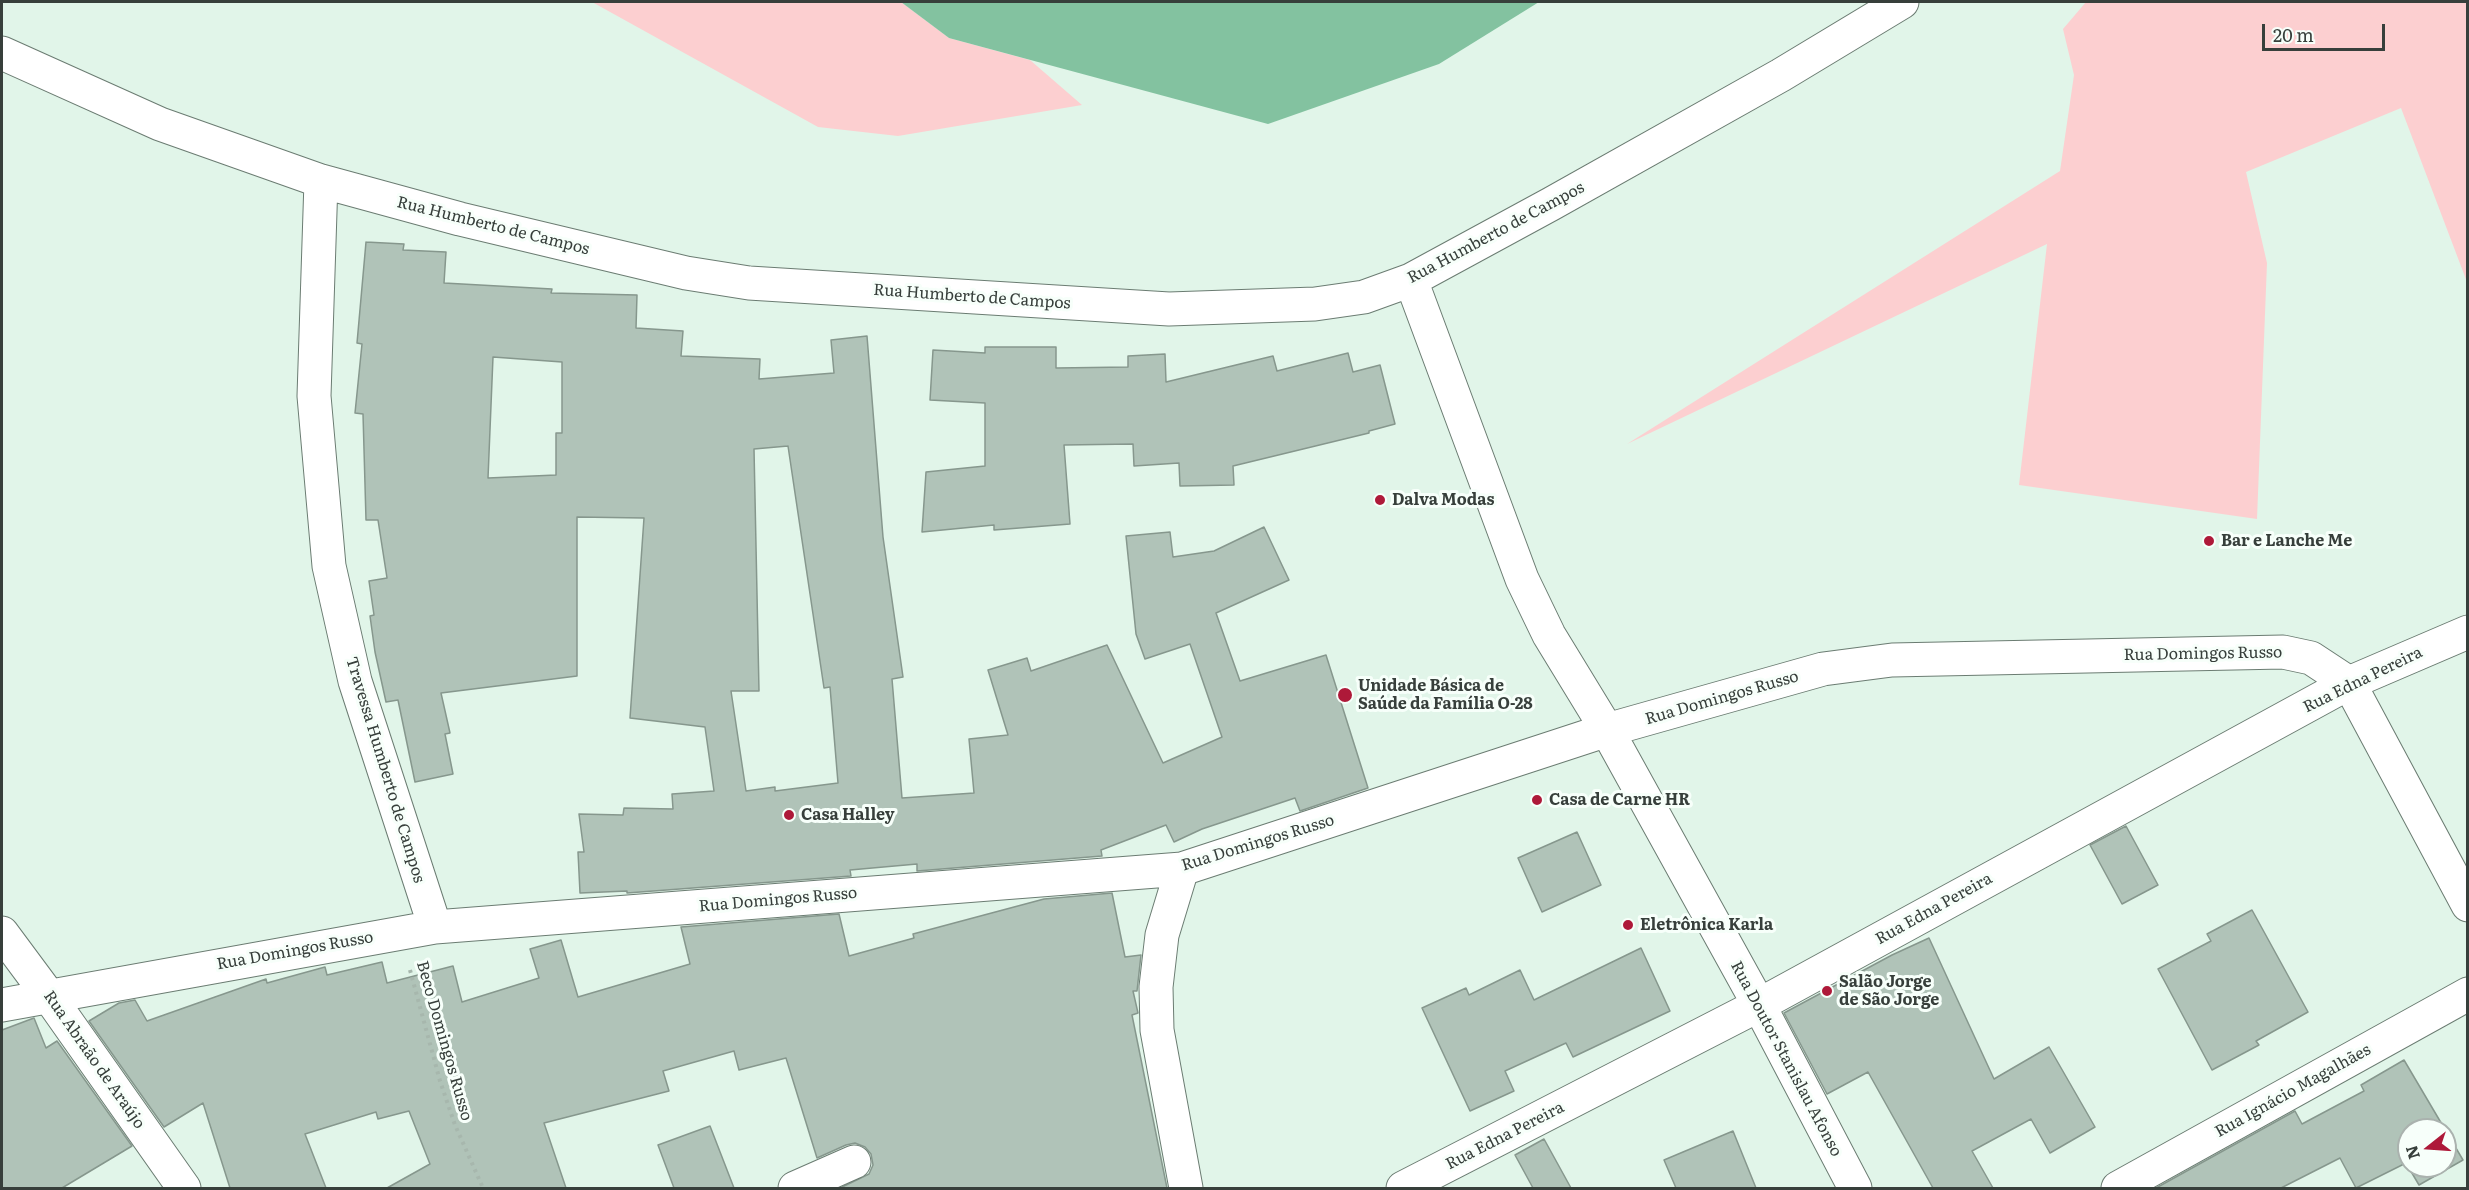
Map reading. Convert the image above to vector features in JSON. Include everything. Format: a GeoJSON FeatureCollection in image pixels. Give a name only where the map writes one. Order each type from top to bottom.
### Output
{"type":"FeatureCollection","features":[{"type":"Feature","properties":{"kind":"street","name":"Rua Humberto de Campos"},"geometry":{"type":"LineString","coordinates":[[2,53],[160,124],[321,181],[460,219],[686,273],[750,282],[1169,309],[1315,304],[1364,297],[1412,280],[1781,75],[1902,2]]}},
{"type":"Feature","properties":{"kind":"street","name":"Travessa Humberto de Campos"},"geometry":{"type":"LineString","coordinates":[[321,181],[314,396],[329,566],[355,681],[435,927]]}},
{"type":"Feature","properties":{"kind":"street","name":"Rua Doutor Stanislau Afonso"},"geometry":{"type":"LineString","coordinates":[[1412,280],[1522,579],[1549,635],[1607,730],[1759,1005],[1855,1188]]}},
{"type":"Feature","properties":{"kind":"street","name":"Rua Edna Pereira"},"geometry":{"type":"LineString","coordinates":[[1403,1188],[1759,1005],[2349,683],[2468,632]]}},
{"type":"Feature","properties":{"kind":"street","name":"Rua Domingos Russo"},"geometry":{"type":"LineString","coordinates":[[2,1005],[435,927],[1182,868],[1607,730],[1823,669],[1892,660],[2283,652],[2311,658],[2349,683]]}},
{"type":"Feature","properties":{"kind":"street"},"geometry":{"type":"LineString","coordinates":[[2349,683],[2468,905]]}},
{"type":"Feature","properties":{"kind":"street"},"geometry":{"type":"LineString","coordinates":[[1182,868],[1162,935],[1156,987],[1157,1030],[1186,1188]]}},
{"type":"Feature","properties":{"kind":"street","name":"Rua Abraão de Araújo"},"geometry":{"type":"LineString","coordinates":[[2,933],[184,1188]]}},
{"type":"Feature","properties":{"kind":"street","name":"Rua Ignácio Magalhães"},"geometry":{"type":"LineString","coordinates":[[2118,1188],[2468,994]]}},
{"type":"Feature","properties":{"kind":"street"},"geometry":{"type":"LineString","coordinates":[[795,1188],[854,1162]]}},
{"type":"Feature","properties":{"kind":"path","name":"Beco Domingos Russo"},"geometry":{"type":"LineString","coordinates":[[401,932],[440,1081],[483,1188]]}},
{"type":"Feature","properties":{"kind":"shaded area"},"geometry":{"type":"Polygon","coordinates":[[[592,2],[901,2],[949,38],[1030,60],[1082,105],[898,136],[818,127],[592,2]]]}},
{"type":"Feature","properties":{"kind":"shaded area"},"geometry":{"type":"Polygon","coordinates":[[[901,2],[1539,2],[1439,64],[1268,124],[949,38],[901,2]]]}},
{"type":"Feature","properties":{"kind":"shaded area"},"geometry":{"type":"Polygon","coordinates":[[[2086,2],[2467,2],[2467,282],[2401,108],[2246,172],[2267,263],[2257,519],[2019,485],[2047,244],[1627,444],[2060,171],[2074,75],[2063,29],[2086,2]]]}},
{"type":"Feature","properties":{"kind":"building"},"geometry":{"type":"Polygon","coordinates":[[[366,242],[404,244],[403,250],[446,252],[444,283],[552,289],[551,293],[637,295],[636,328],[683,331],[681,356],[760,359],[759,379],[834,373],[831,340],[867,336],[883,537],[903,677],[892,679],[902,798],[974,793],[969,739],[1008,735],[988,670],[1027,658],[1031,671],[1107,645],[1163,763],[1222,737],[1190,644],[1145,659],[1136,634],[1126,536],[1170,532],[1173,557],[1214,551],[1264,527],[1289,580],[1216,613],[1240,681],[1326,655],[1368,788],[1300,811],[1295,798],[1202,829],[1174,842],[1166,825],[1101,850],[1102,856],[917,871],[917,864],[850,870],[851,876],[627,893],[627,891],[580,893],[578,852],[584,852],[579,814],[623,815],[624,808],[673,809],[672,794],[714,791],[705,727],[630,718],[644,518],[577,517],[577,676],[441,693],[450,733],[445,734],[453,774],[415,782],[398,700],[386,702],[370,616],[374,615],[369,581],[387,578],[378,520],[366,520],[363,414],[355,413],[362,344],[357,343],[366,242]],[[493,357],[488,478],[556,475],[556,433],[562,433],[562,362],[493,357]],[[788,446],[754,449],[759,691],[731,691],[746,791],[775,787],[775,791],[838,783],[830,687],[824,688],[788,446]]]}},
{"type":"Feature","properties":{"kind":"building"},"geometry":{"type":"Polygon","coordinates":[[[985,347],[1056,347],[1056,368],[1128,367],[1128,356],[1165,354],[1166,382],[1273,356],[1277,371],[1348,353],[1353,372],[1380,365],[1395,424],[1369,431],[1369,433],[1233,466],[1234,485],[1180,486],[1179,463],[1134,466],[1133,444],[1064,445],[1070,524],[994,530],[994,525],[922,532],[926,472],[985,466],[985,403],[930,400],[933,350],[985,353],[985,347]]]}},
{"type":"Feature","properties":{"kind":"building"},"geometry":{"type":"Polygon","coordinates":[[[2126,826],[2158,885],[2122,904],[2090,845],[2126,826]]]}},
{"type":"Feature","properties":{"kind":"building"},"geometry":{"type":"Polygon","coordinates":[[[1577,832],[1601,885],[1542,912],[1518,858],[1577,832]]]}},
{"type":"Feature","properties":{"kind":"building"},"geometry":{"type":"Polygon","coordinates":[[[1112,893],[1125,957],[1141,955],[1137,991],[1133,991],[1138,1013],[1132,1015],[1167,1188],[840,1188],[869,1174],[873,1165],[871,1154],[865,1147],[855,1143],[817,1158],[786,1058],[739,1070],[734,1051],[663,1071],[669,1091],[544,1123],[566,1188],[387,1188],[430,1164],[409,1111],[378,1119],[376,1112],[305,1134],[326,1188],[230,1188],[203,1103],[164,1127],[89,1021],[119,1003],[135,1000],[147,1021],[266,979],[267,983],[325,967],[327,975],[382,962],[387,983],[453,966],[462,1002],[539,978],[530,949],[561,940],[578,997],[690,964],[681,927],[839,914],[849,956],[914,938],[913,934],[1044,899],[1112,893]]]}},
{"type":"Feature","properties":{"kind":"building"},"geometry":{"type":"Polygon","coordinates":[[[2252,910],[2308,1012],[2256,1041],[2259,1045],[2212,1070],[2158,969],[2211,941],[2207,934],[2252,910]]]}},
{"type":"Feature","properties":{"kind":"building"},"geometry":{"type":"Polygon","coordinates":[[[1929,938],[1994,1079],[2049,1047],[2095,1127],[2050,1153],[2031,1119],[1972,1151],[1993,1188],[1933,1188],[1868,1072],[1827,1094],[1784,1013],[1892,955],[1929,938]]]}},
{"type":"Feature","properties":{"kind":"building"},"geometry":{"type":"Polygon","coordinates":[[[1641,948],[1670,1011],[1573,1057],[1566,1043],[1505,1071],[1514,1091],[1470,1111],[1422,1008],[1466,988],[1469,995],[1520,970],[1534,1000],[1641,948]]]}},
{"type":"Feature","properties":{"kind":"building"},"geometry":{"type":"Polygon","coordinates":[[[34,1018],[46,1048],[57,1041],[132,1146],[62,1188],[2,1188],[2,1030],[34,1018]]]}},
{"type":"Feature","properties":{"kind":"building"},"geometry":{"type":"Polygon","coordinates":[[[2404,1060],[2438,1118],[2397,1118],[2397,1168],[2356,1188],[2340,1158],[2281,1188],[2156,1188],[2295,1111],[2302,1124],[2364,1091],[2361,1085],[2404,1060]]]}},
{"type":"Feature","properties":{"kind":"building"},"geometry":{"type":"Polygon","coordinates":[[[710,1126],[734,1188],[674,1188],[658,1145],[710,1126]]]}},
{"type":"Feature","properties":{"kind":"building"},"geometry":{"type":"Polygon","coordinates":[[[1733,1131],[1756,1188],[1676,1188],[1664,1160],[1733,1131]]]}},
{"type":"Feature","properties":{"kind":"building"},"geometry":{"type":"Polygon","coordinates":[[[1544,1139],[1571,1188],[1533,1188],[1515,1155],[1544,1139]]]}},
{"type":"Feature","properties":{"kind":"building"},"geometry":{"type":"Polygon","coordinates":[[[2457,1150],[2463,1160],[2457,1163],[2457,1150]]]}},
{"type":"Feature","properties":{"kind":"building"},"geometry":{"type":"Polygon","coordinates":[[[2415,1178],[2431,1178],[2419,1185],[2415,1178]]]}},
{"type":"Feature","properties":{"kind":"place","name":"Dalva Modas"},"geometry":{"type":"Point","coordinates":[1380,500]}},
{"type":"Feature","properties":{"kind":"place","name":"Bar e Lanche Me"},"geometry":{"type":"Point","coordinates":[2209,541]}},
{"type":"Feature","properties":{"kind":"place","name":"Unidade Básica de Saúde da Família O-28"},"geometry":{"type":"Point","coordinates":[1345,695]}},
{"type":"Feature","properties":{"kind":"place","name":"Casa de Carne HR"},"geometry":{"type":"Point","coordinates":[1537,800]}},
{"type":"Feature","properties":{"kind":"place","name":"Casa Halley"},"geometry":{"type":"Point","coordinates":[789,815]}},
{"type":"Feature","properties":{"kind":"place","name":"Eletrônica Karla"},"geometry":{"type":"Point","coordinates":[1628,925]}},
{"type":"Feature","properties":{"kind":"place","name":"Salão Jorge de São Jorge"},"geometry":{"type":"Point","coordinates":[1827,991]}}]}
